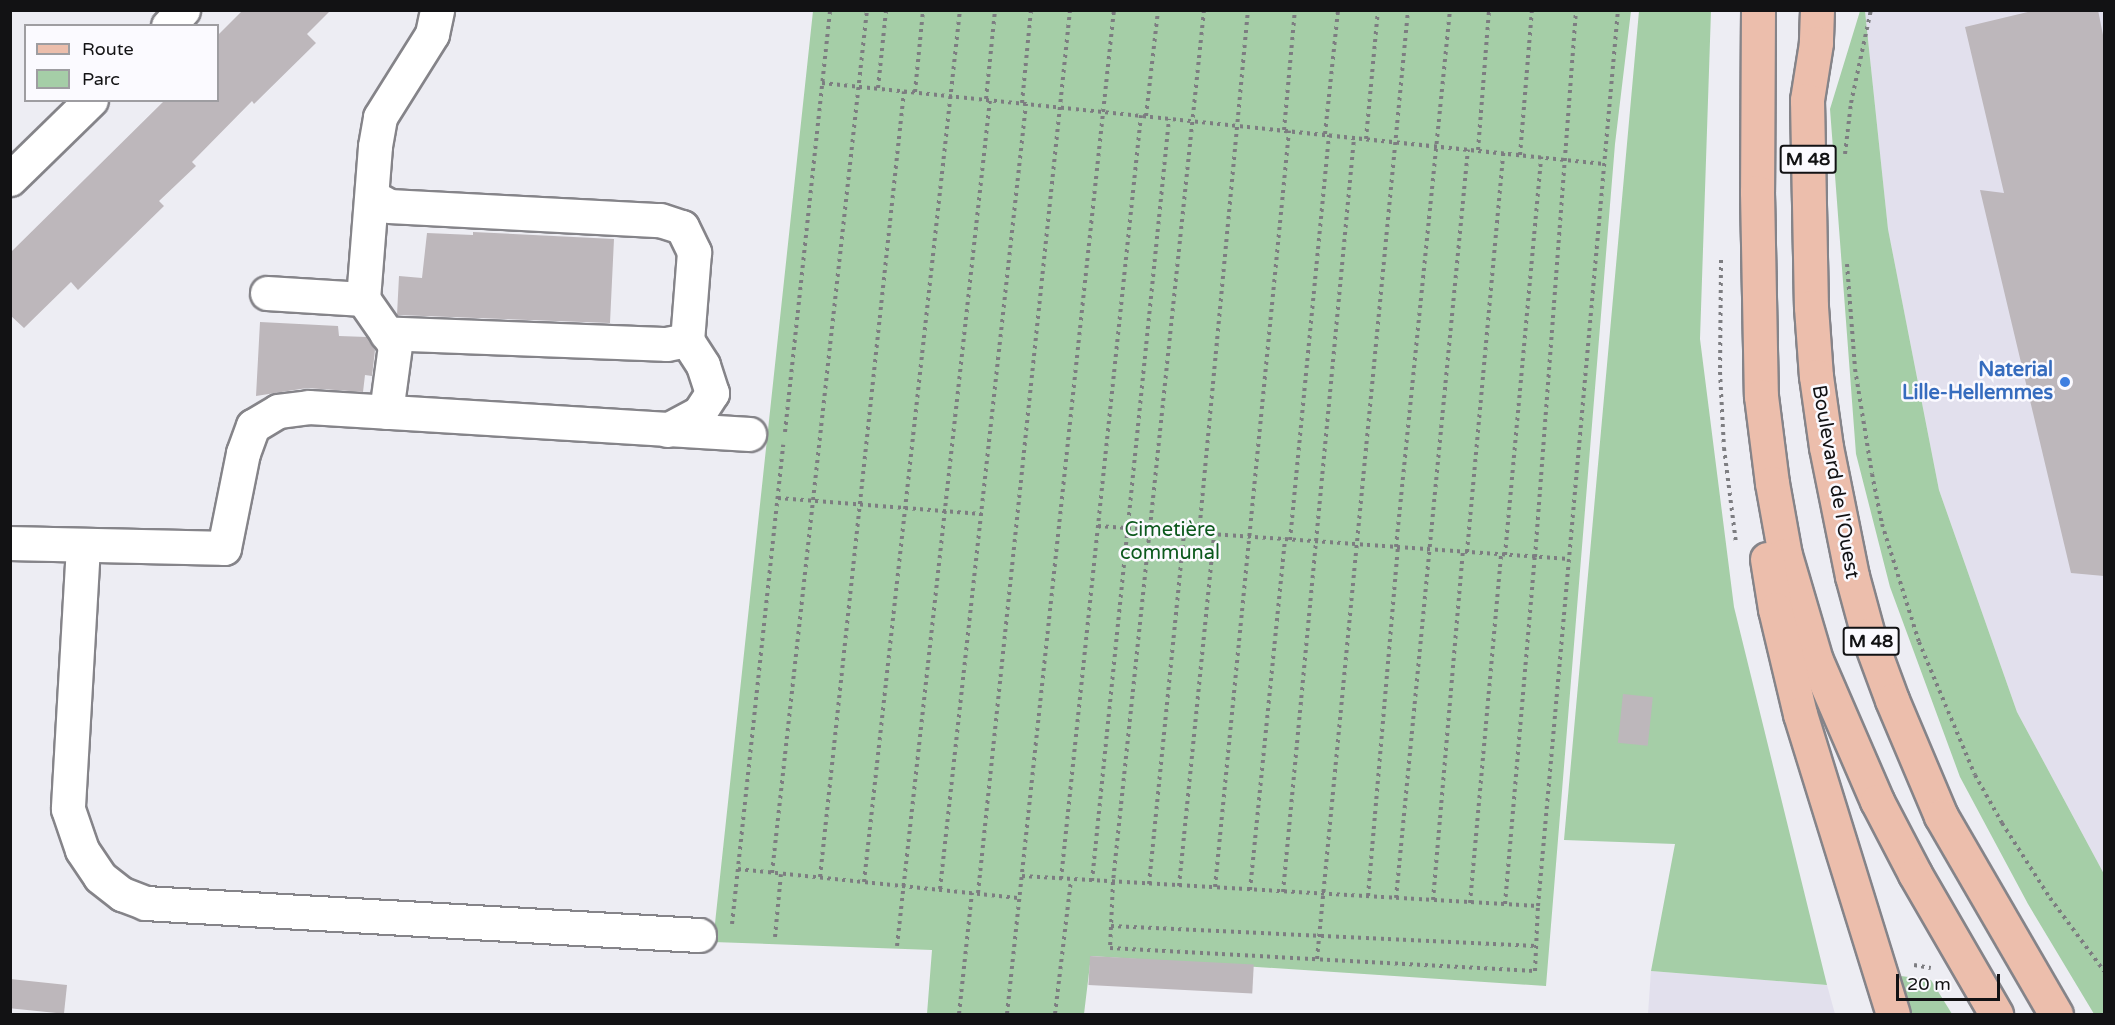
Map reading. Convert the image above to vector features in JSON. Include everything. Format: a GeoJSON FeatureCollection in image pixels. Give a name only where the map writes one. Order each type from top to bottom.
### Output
{"type":"FeatureCollection","features":[{"type":"Feature","properties":{"kind":"main road","name":"M 48"},"geometry":{"type":"LineString","coordinates":[[1758,10],[1757,214],[1761,396],[1772,483],[1785,555],[1816,660],[1877,801],[1915,874],[1996,1014]]}},
{"type":"Feature","properties":{"kind":"main road"},"geometry":{"type":"LineString","coordinates":[[1794,10],[1807,100]]}},
{"type":"Feature","properties":{"kind":"main road","name":"Boulevard de l'Ouest"},"geometry":{"type":"LineString","coordinates":[[1817,10],[1816,43],[1807,100],[1811,307],[1816,376],[1837,515],[1868,635],[1892,700],[1941,816],[2056,1014]]}},
{"type":"Feature","properties":{"kind":"main road"},"geometry":{"type":"LineString","coordinates":[[1816,43],[1822,10]]}},
{"type":"Feature","properties":{"kind":"main road"},"geometry":{"type":"LineString","coordinates":[[1761,396],[1757,442],[1758,485],[1775,609],[1800,714],[1893,1014]]}},
{"type":"Feature","properties":{"kind":"street"},"geometry":{"type":"LineString","coordinates":[[170,24],[183,10]]}},
{"type":"Feature","properties":{"kind":"street"},"geometry":{"type":"LineString","coordinates":[[386,412],[394,345],[363,299],[373,197],[375,146],[381,117],[432,34],[437,10]]}},
{"type":"Feature","properties":{"kind":"street"},"geometry":{"type":"LineString","coordinates":[[10,179],[89,102]]}},
{"type":"Feature","properties":{"kind":"street"},"geometry":{"type":"LineString","coordinates":[[373,197],[389,207],[660,220],[682,227],[694,252],[687,340],[703,365],[712,393],[699,413],[667,430]]}},
{"type":"Feature","properties":{"kind":"street"},"geometry":{"type":"LineString","coordinates":[[267,293],[363,299]]}},
{"type":"Feature","properties":{"kind":"street"},"geometry":{"type":"LineString","coordinates":[[386,333],[666,344],[687,340]]}},
{"type":"Feature","properties":{"kind":"street"},"geometry":{"type":"LineString","coordinates":[[10,543],[224,548],[243,453],[253,426],[278,411],[309,407],[748,434]]}},
{"type":"Feature","properties":{"kind":"street"},"geometry":{"type":"LineString","coordinates":[[82,546],[68,809],[82,850],[100,877],[122,894],[145,903],[699,935]]}},
{"type":"Feature","properties":{"kind":"path"},"geometry":{"type":"LineString","coordinates":[[772,873],[867,10]]}},
{"type":"Feature","properties":{"kind":"path"},"geometry":{"type":"LineString","coordinates":[[878,88],[886,10]]}},
{"type":"Feature","properties":{"kind":"path"},"geometry":{"type":"LineString","coordinates":[[915,92],[923,10]]}},
{"type":"Feature","properties":{"kind":"path"},"geometry":{"type":"LineString","coordinates":[[864,882],[960,10]]}},
{"type":"Feature","properties":{"kind":"path"},"geometry":{"type":"LineString","coordinates":[[897,946],[945,511],[988,100],[995,10]]}},
{"type":"Feature","properties":{"kind":"path"},"geometry":{"type":"LineString","coordinates":[[940,889],[1024,104],[1030,10]]}},
{"type":"Feature","properties":{"kind":"path"},"geometry":{"type":"LineString","coordinates":[[978,893],[1070,10]]}},
{"type":"Feature","properties":{"kind":"path"},"geometry":{"type":"LineString","coordinates":[[1007,1014],[1114,10]]}},
{"type":"Feature","properties":{"kind":"path"},"geometry":{"type":"LineString","coordinates":[[1146,116],[1158,10]]}},
{"type":"Feature","properties":{"kind":"path"},"geometry":{"type":"LineString","coordinates":[[1204,10],[1113,882],[1110,948],[1535,971],[1538,906],[1618,10]]}},
{"type":"Feature","properties":{"kind":"path"},"geometry":{"type":"LineString","coordinates":[[1199,534],[1248,10]]}},
{"type":"Feature","properties":{"kind":"path"},"geometry":{"type":"LineString","coordinates":[[1215,888],[1286,131],[1295,10]]}},
{"type":"Feature","properties":{"kind":"path"},"geometry":{"type":"LineString","coordinates":[[1250,890],[1288,539],[1338,10]]}},
{"type":"Feature","properties":{"kind":"path"},"geometry":{"type":"LineString","coordinates":[[1366,139],[1378,10]]}},
{"type":"Feature","properties":{"kind":"path"},"geometry":{"type":"LineString","coordinates":[[1317,959],[1408,10]]}},
{"type":"Feature","properties":{"kind":"path"},"geometry":{"type":"LineString","coordinates":[[1368,896],[1397,547],[1450,10]]}},
{"type":"Feature","properties":{"kind":"path"},"geometry":{"type":"LineString","coordinates":[[1478,150],[1489,10]]}},
{"type":"Feature","properties":{"kind":"path"},"geometry":{"type":"LineString","coordinates":[[1521,155],[1532,10]]}},
{"type":"Feature","properties":{"kind":"path"},"geometry":{"type":"LineString","coordinates":[[1505,904],[1535,557],[1575,10]]}},
{"type":"Feature","properties":{"kind":"path"},"geometry":{"type":"LineString","coordinates":[[822,83],[1604,164]]}},
{"type":"Feature","properties":{"kind":"path"},"geometry":{"type":"LineString","coordinates":[[820,878],[904,91]]}},
{"type":"Feature","properties":{"kind":"path"},"geometry":{"type":"LineString","coordinates":[[1061,879],[1140,115]]}},
{"type":"Feature","properties":{"kind":"path"},"geometry":{"type":"LineString","coordinates":[[1092,881],[1169,118]]}},
{"type":"Feature","properties":{"kind":"path"},"geometry":{"type":"LineString","coordinates":[[1283,892],[1354,138]]}},
{"type":"Feature","properties":{"kind":"path"},"geometry":{"type":"LineString","coordinates":[[1396,898],[1468,149]]}},
{"type":"Feature","properties":{"kind":"path"},"geometry":{"type":"LineString","coordinates":[[1433,900],[1503,153]]}},
{"type":"Feature","properties":{"kind":"path"},"geometry":{"type":"LineString","coordinates":[[1470,903],[1541,157]]}},
{"type":"Feature","properties":{"kind":"path","name":"Boulevard de l'Ouest"},"geometry":{"type":"LineString","coordinates":[[1846,254],[1855,369],[1882,524],[1901,587],[1942,701],[1975,775],[2023,860],[2104,971]]}},
{"type":"Feature","properties":{"kind":"path"},"geometry":{"type":"LineString","coordinates":[[778,498],[981,514]]}},
{"type":"Feature","properties":{"kind":"path"},"geometry":{"type":"LineString","coordinates":[[1098,526],[1569,559]]}},
{"type":"Feature","properties":{"kind":"path"},"geometry":{"type":"LineString","coordinates":[[1149,884],[1184,532]]}},
{"type":"Feature","properties":{"kind":"path"},"geometry":{"type":"LineString","coordinates":[[1179,886],[1214,534]]}},
{"type":"Feature","properties":{"kind":"path"},"geometry":{"type":"LineString","coordinates":[[731,933],[738,869],[1020,898]]}},
{"type":"Feature","properties":{"kind":"path"},"geometry":{"type":"LineString","coordinates":[[775,937],[781,874]]}},
{"type":"Feature","properties":{"kind":"path"},"geometry":{"type":"LineString","coordinates":[[1022,876],[1538,906]]}},
{"type":"Feature","properties":{"kind":"path"},"geometry":{"type":"LineString","coordinates":[[1055,1014],[1071,880]]}},
{"type":"Feature","properties":{"kind":"path"},"geometry":{"type":"LineString","coordinates":[[959,1014],[972,893]]}},
{"type":"Feature","properties":{"kind":"path"},"geometry":{"type":"LineString","coordinates":[[1111,926],[1536,946]]}},
{"type":"Feature","properties":{"kind":"shaded area"},"geometry":{"type":"Polygon","coordinates":[[[1865,11],[2104,11],[2104,874],[2017,712],[1939,490],[1888,229],[1865,11]]]}},
{"type":"Feature","properties":{"kind":"shaded area"},"geometry":{"type":"Polygon","coordinates":[[[1651,971],[1827,985],[1835,1014],[1648,1014],[1651,971]]]}},
{"type":"Feature","properties":{"kind":"green space","name":"Cimetière communal"},"geometry":{"type":"Polygon","coordinates":[[[813,11],[1631,11],[1615,144],[1546,986],[1091,956],[1084,1014],[927,1014],[932,950],[713,942],[813,11]]]}},
{"type":"Feature","properties":{"kind":"green space"},"geometry":{"type":"Polygon","coordinates":[[[1639,11],[1711,11],[1700,339],[1734,607],[1827,985],[1651,971],[1675,844],[1564,840],[1639,11]]]}},
{"type":"Feature","properties":{"kind":"green space"},"geometry":{"type":"Polygon","coordinates":[[[1860,11],[1865,11],[1888,229],[1939,490],[2017,712],[2104,874],[2104,1014],[2094,1014],[2028,904],[1960,777],[1890,587],[1856,454],[1830,109],[1860,11]]]}},
{"type":"Feature","properties":{"kind":"green space"},"geometry":{"type":"Polygon","coordinates":[[[1901,976],[1931,980],[1952,1014],[1911,1014],[1901,976]]]}},
{"type":"Feature","properties":{"kind":"building"},"geometry":{"type":"Polygon","coordinates":[[[243,10],[331,10],[307,34],[316,43],[254,104],[252,101],[192,162],[196,166],[159,201],[164,206],[78,290],[71,282],[24,328],[10,315],[10,253],[163,102],[219,102],[219,34],[243,10]]]}},
{"type":"Feature","properties":{"kind":"building","name":"Naterial Lille-Hellemmes"},"geometry":{"type":"Polygon","coordinates":[[[2036,10],[2098,10],[2104,40],[2104,576],[2071,573],[1980,190],[2004,193],[1965,27],[2036,10]]]}},
{"type":"Feature","properties":{"kind":"building"},"geometry":{"type":"Polygon","coordinates":[[[473,232],[614,239],[610,323],[397,315],[399,276],[422,278],[427,233],[473,235],[473,232]]]}},
{"type":"Feature","properties":{"kind":"building"},"geometry":{"type":"Polygon","coordinates":[[[260,322],[338,326],[339,336],[367,337],[375,350],[372,376],[365,375],[363,392],[307,388],[256,396],[260,322]]]}},
{"type":"Feature","properties":{"kind":"building"},"geometry":{"type":"Polygon","coordinates":[[[1623,694],[1653,697],[1648,746],[1618,743],[1623,694]]]}},
{"type":"Feature","properties":{"kind":"building"},"geometry":{"type":"Polygon","coordinates":[[[1090,956],[1254,965],[1252,994],[1088,985],[1090,956]]]}},
{"type":"Feature","properties":{"kind":"building"},"geometry":{"type":"Polygon","coordinates":[[[10,979],[67,985],[64,1014],[10,1008],[10,979]]]}},
{"type":"Feature","properties":{"kind":"place","name":"Naterial Lille-Hellemmes"},"geometry":{"type":"Point","coordinates":[2065,382]}}]}
